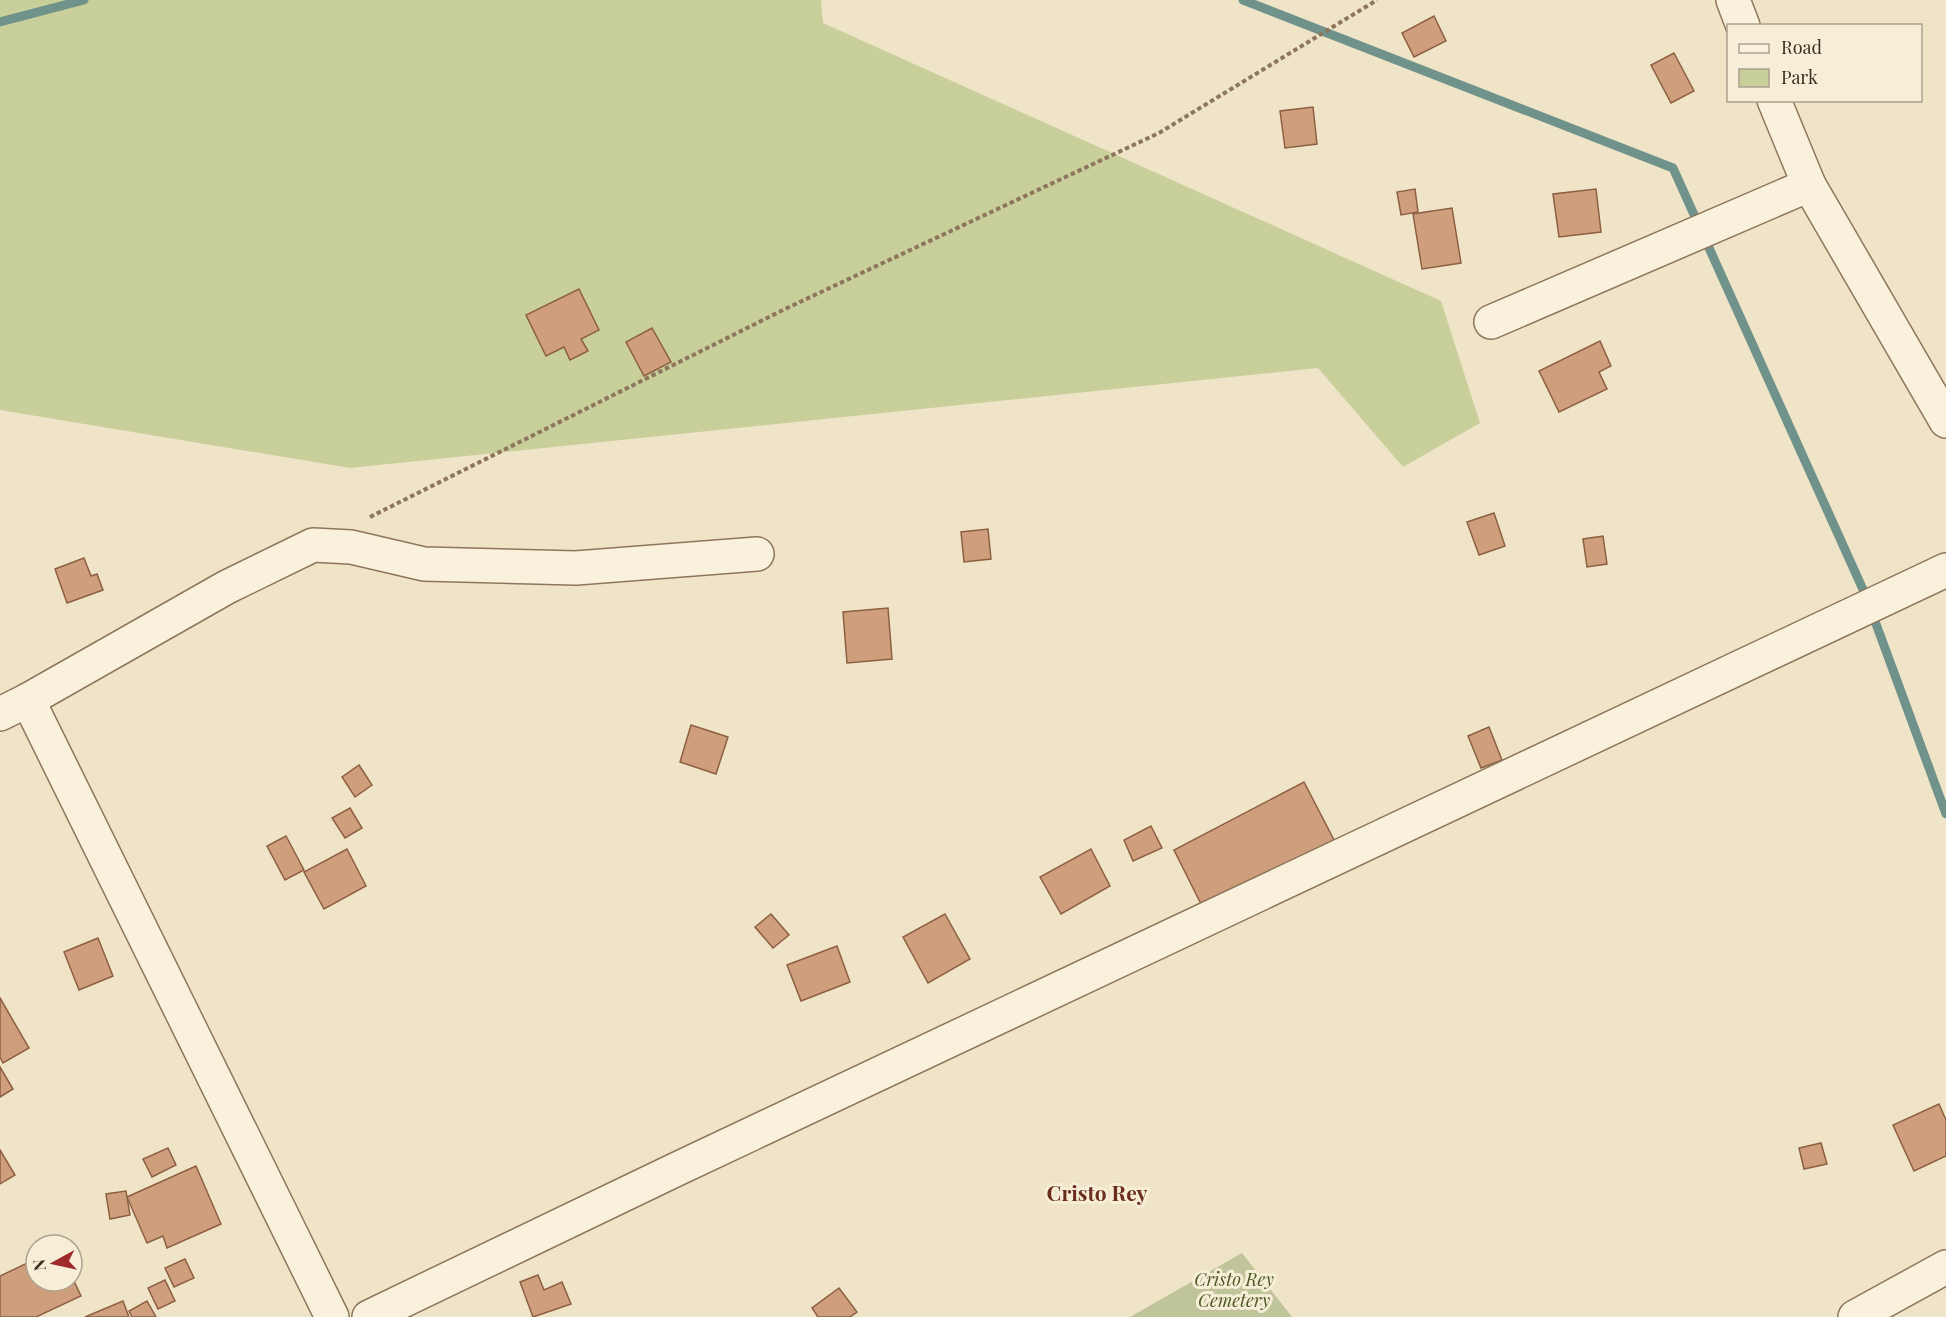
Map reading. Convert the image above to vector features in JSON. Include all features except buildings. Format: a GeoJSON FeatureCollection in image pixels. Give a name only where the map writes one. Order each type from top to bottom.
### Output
{"type":"FeatureCollection","features":[{"type":"Feature","properties":{"kind":"street"},"geometry":{"type":"LineString","coordinates":[[1732,0],[1742,24]]}},
{"type":"Feature","properties":{"kind":"street"},"geometry":{"type":"LineString","coordinates":[[1775,102],[1809,185],[1946,422]]}},
{"type":"Feature","properties":{"kind":"street"},"geometry":{"type":"LineString","coordinates":[[1491,322],[1809,185]]}},
{"type":"Feature","properties":{"kind":"street"},"geometry":{"type":"LineString","coordinates":[[332,1317],[14,707],[227,587],[313,545],[351,547],[424,564],[576,568],[758,554]]}},
{"type":"Feature","properties":{"kind":"street"},"geometry":{"type":"LineString","coordinates":[[369,1317],[677,1169],[1946,570]]}},
{"type":"Feature","properties":{"kind":"street"},"geometry":{"type":"LineString","coordinates":[[1855,1317],[1946,1267]]}},
{"type":"Feature","properties":{"kind":"path"},"geometry":{"type":"LineString","coordinates":[[367,519],[785,309],[1159,133],[1377,0]]}},
{"type":"Feature","properties":{"kind":"green space"},"geometry":{"type":"Polygon","coordinates":[[[0,0],[821,0],[823,23],[1441,301],[1480,423],[1403,467],[1318,368],[350,468],[0,410],[0,0]]]}},
{"type":"Feature","properties":{"kind":"green space","name":"Cristo Rey Cemetery"},"geometry":{"type":"Polygon","coordinates":[[[1242,1253],[1292,1317],[1130,1317],[1242,1253]]]}},
{"type":"Feature","properties":{"kind":"waterway"},"geometry":{"type":"LineString","coordinates":[[0,22],[84,0]]}},
{"type":"Feature","properties":{"kind":"waterway"},"geometry":{"type":"LineString","coordinates":[[1243,0],[1673,168],[1865,594],[1946,814]]}},
{"type":"Feature","properties":{"kind":"district","name":"Cristo Rey"},"geometry":{"type":"Point","coordinates":[1097,1192]}}]}
